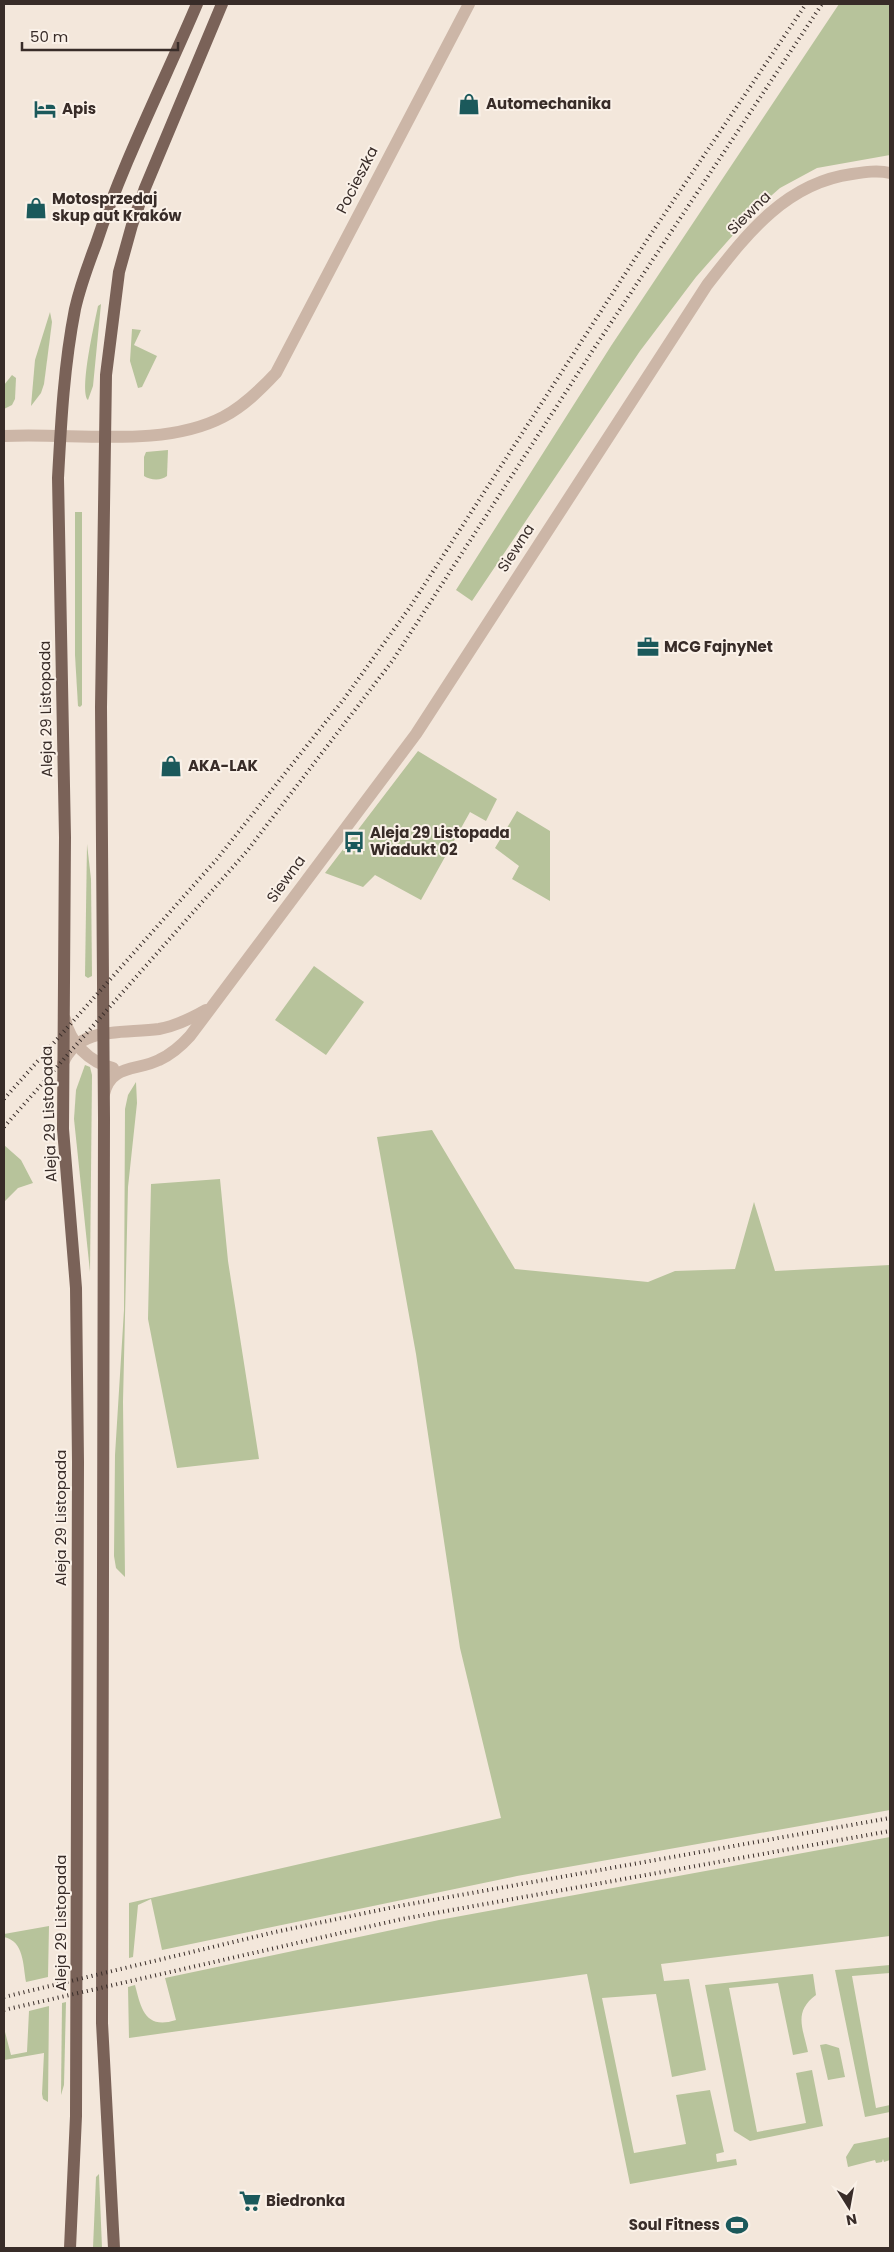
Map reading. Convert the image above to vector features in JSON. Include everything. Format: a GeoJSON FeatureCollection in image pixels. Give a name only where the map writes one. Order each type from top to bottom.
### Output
{"type":"FeatureCollection","features":[{"type":"Feature","properties":{"kind":"main road","name":"Aleja 29 Listopada"},"geometry":{"type":"LineString","coordinates":[[70,2248],[76,2096],[78,1462],[76,1288],[63,1130],[65,837],[58,478],[60,435],[68,352],[75,308],[85,275],[124,166],[197,4]]}},
{"type":"Feature","properties":{"kind":"main road"},"geometry":{"type":"LineString","coordinates":[[114,2248],[102,2023],[104,1094],[100,706],[107,351],[119,272],[129,235],[145,188],[222,4]]}},
{"type":"Feature","properties":{"kind":"street","name":"Pocieszka"},"geometry":{"type":"LineString","coordinates":[[4,436],[164,435],[186,431],[211,422],[244,403],[276,373],[468,4]]}},
{"type":"Feature","properties":{"kind":"street","name":"Siewna"},"geometry":{"type":"LineString","coordinates":[[104,1094],[112,1077],[126,1070],[150,1064],[172,1053],[190,1036],[416,734],[647,377],[707,286],[739,244],[768,214],[802,188],[842,175],[890,172]]}},
{"type":"Feature","properties":{"kind":"street","name":"Siewna"},"geometry":{"type":"LineString","coordinates":[[76,1044],[89,1037],[103,1034],[168,1027],[212,1006]]}},
{"type":"Feature","properties":{"kind":"street","name":"Siewna"},"geometry":{"type":"LineString","coordinates":[[63,1010],[67,1028],[76,1044],[92,1059],[103,1065],[126,1070]]}},
{"type":"Feature","properties":{"kind":"street"},"geometry":{"type":"LineString","coordinates":[[63,1063],[76,1044]]}},
{"type":"Feature","properties":{"kind":"green space"},"geometry":{"type":"Polygon","coordinates":[[[839,4],[890,4],[890,155],[817,168],[780,188],[756,209],[696,277],[640,351],[472,601],[456,590],[611,346],[839,4]]]}},
{"type":"Feature","properties":{"kind":"green space"},"geometry":{"type":"Polygon","coordinates":[[[101,304],[93,386],[88,400],[85,384],[86,370],[98,306],[101,304]]]}},
{"type":"Feature","properties":{"kind":"green space"},"geometry":{"type":"Polygon","coordinates":[[[50,312],[52,322],[44,384],[41,393],[31,406],[35,360],[50,312]]]}},
{"type":"Feature","properties":{"kind":"green space"},"geometry":{"type":"Polygon","coordinates":[[[132,329],[141,330],[134,345],[157,356],[142,387],[138,388],[130,361],[132,329]]]}},
{"type":"Feature","properties":{"kind":"green space"},"geometry":{"type":"Polygon","coordinates":[[[12,375],[16,378],[15,399],[12,405],[4,409],[4,385],[12,375]]]}},
{"type":"Feature","properties":{"kind":"green space"},"geometry":{"type":"Polygon","coordinates":[[[168,450],[167,476],[162,479],[156,479],[144,476],[144,457],[146,452],[168,450]]]}},
{"type":"Feature","properties":{"kind":"green space"},"geometry":{"type":"Polygon","coordinates":[[[75,512],[82,512],[82,705],[80,707],[78,706],[75,655],[75,512]]]}},
{"type":"Feature","properties":{"kind":"green space"},"geometry":{"type":"Polygon","coordinates":[[[418,751],[497,799],[486,821],[470,812],[421,900],[375,875],[363,887],[325,873],[418,751]]]}},
{"type":"Feature","properties":{"kind":"green space"},"geometry":{"type":"Polygon","coordinates":[[[517,811],[550,831],[550,901],[512,879],[519,866],[495,848],[517,811]]]}},
{"type":"Feature","properties":{"kind":"green space"},"geometry":{"type":"Polygon","coordinates":[[[87,844],[91,879],[92,976],[88,978],[85,976],[87,844]]]}},
{"type":"Feature","properties":{"kind":"green space"},"geometry":{"type":"Polygon","coordinates":[[[314,966],[364,1002],[326,1055],[275,1020],[314,966]]]}},
{"type":"Feature","properties":{"kind":"green space"},"geometry":{"type":"Polygon","coordinates":[[[85,1065],[90,1067],[92,1075],[90,1272],[74,1119],[76,1090],[85,1065]]]}},
{"type":"Feature","properties":{"kind":"green space"},"geometry":{"type":"Polygon","coordinates":[[[136,1082],[137,1103],[128,1187],[123,1402],[125,1577],[116,1568],[114,1556],[115,1455],[124,1310],[125,1109],[128,1095],[136,1082]]]}},
{"type":"Feature","properties":{"kind":"green space"},"geometry":{"type":"Polygon","coordinates":[[[432,1130],[515,1269],[648,1282],[675,1271],[735,1269],[754,1202],[775,1271],[890,1265],[890,1810],[517,1876],[162,1950],[151,1899],[138,1905],[133,1957],[129,1958],[129,1903],[501,1818],[460,1648],[416,1354],[377,1137],[432,1130]]]}},
{"type":"Feature","properties":{"kind":"green space"},"geometry":{"type":"Polygon","coordinates":[[[4,1145],[21,1160],[33,1183],[18,1188],[4,1202],[4,1145]]]}},
{"type":"Feature","properties":{"kind":"green space"},"geometry":{"type":"Polygon","coordinates":[[[220,1179],[228,1261],[259,1459],[177,1468],[148,1319],[151,1184],[220,1179]]]}},
{"type":"Feature","properties":{"kind":"green space"},"geometry":{"type":"Polygon","coordinates":[[[890,1837],[890,1936],[661,1964],[664,1981],[689,1979],[706,2070],[672,2077],[656,1994],[602,1998],[634,2153],[686,2144],[676,2095],[710,2090],[724,2152],[716,2154],[717,2162],[736,2159],[737,2165],[630,2184],[587,1974],[129,2038],[128,1987],[135,1985],[142,2009],[146,2015],[157,2022],[166,2022],[176,2020],[165,1978],[439,1920],[890,1837]]]}},
{"type":"Feature","properties":{"kind":"green space"},"geometry":{"type":"Polygon","coordinates":[[[49,1926],[48,1977],[26,1982],[19,1949],[11,1939],[4,1937],[4,1934],[49,1926]]]}},
{"type":"Feature","properties":{"kind":"green space"},"geometry":{"type":"Polygon","coordinates":[[[890,1965],[890,1973],[852,1976],[876,2108],[890,2105],[890,2112],[865,2117],[835,1970],[890,1965]]]}},
{"type":"Feature","properties":{"kind":"green space"},"geometry":{"type":"Polygon","coordinates":[[[813,1974],[816,1995],[804,2008],[801,2021],[808,2052],[793,2055],[778,1983],[729,1988],[757,2132],[806,2123],[796,2073],[812,2070],[823,2126],[750,2141],[734,2131],[705,1985],[813,1974]]]}},
{"type":"Feature","properties":{"kind":"green space"},"geometry":{"type":"Polygon","coordinates":[[[66,2002],[64,2085],[61,2095],[62,2003],[66,2002]]]}},
{"type":"Feature","properties":{"kind":"green space"},"geometry":{"type":"Polygon","coordinates":[[[49,2006],[48,2102],[43,2099],[42,2094],[44,2053],[4,2060],[4,2028],[11,2055],[27,2052],[29,2011],[49,2006]]]}},
{"type":"Feature","properties":{"kind":"green space"},"geometry":{"type":"Polygon","coordinates":[[[826,2044],[839,2048],[845,2077],[828,2080],[820,2045],[826,2044]]]}},
{"type":"Feature","properties":{"kind":"green space"},"geometry":{"type":"Polygon","coordinates":[[[890,2137],[890,2160],[884,2162],[883,2159],[882,2162],[876,2163],[875,2160],[848,2167],[846,2157],[854,2144],[890,2137]]]}},
{"type":"Feature","properties":{"kind":"green space"},"geometry":{"type":"Polygon","coordinates":[[[99,2174],[102,2248],[93,2248],[96,2177],[99,2174]]]}},
{"type":"Feature","properties":{"kind":"railway"},"geometry":{"type":"LineString","coordinates":[[4,1099],[217,859],[344,699],[410,607],[647,240],[806,4]]}},
{"type":"Feature","properties":{"kind":"railway"},"geometry":{"type":"LineString","coordinates":[[4,1127],[247,851],[393,660],[595,347],[822,4]]}},
{"type":"Feature","properties":{"kind":"railway"},"geometry":{"type":"LineString","coordinates":[[4,1997],[275,1932],[399,1906],[890,1818]]}},
{"type":"Feature","properties":{"kind":"railway"},"geometry":{"type":"LineString","coordinates":[[4,2010],[402,1919],[890,1831]]}},
{"type":"Feature","properties":{"kind":"place","name":"Automechanika"},"geometry":{"type":"Point","coordinates":[469,104]}},
{"type":"Feature","properties":{"kind":"place","name":"Apis"},"geometry":{"type":"Point","coordinates":[45,109]}},
{"type":"Feature","properties":{"kind":"place","name":"Motosprzedaj skup aut Kraków"},"geometry":{"type":"Point","coordinates":[36,208]}},
{"type":"Feature","properties":{"kind":"place","name":"MCG FajnyNet"},"geometry":{"type":"Point","coordinates":[648,647]}},
{"type":"Feature","properties":{"kind":"place","name":"AKA-LAK"},"geometry":{"type":"Point","coordinates":[171,766]}},
{"type":"Feature","properties":{"kind":"place","name":"Aleja 29 Listopada Wiadukt 02"},"geometry":{"type":"Point","coordinates":[354,842]}},
{"type":"Feature","properties":{"kind":"place","name":"Biedronka"},"geometry":{"type":"Point","coordinates":[250,2201]}},
{"type":"Feature","properties":{"kind":"place","name":"Soul Fitness"},"geometry":{"type":"Point","coordinates":[737,2225]}}]}
